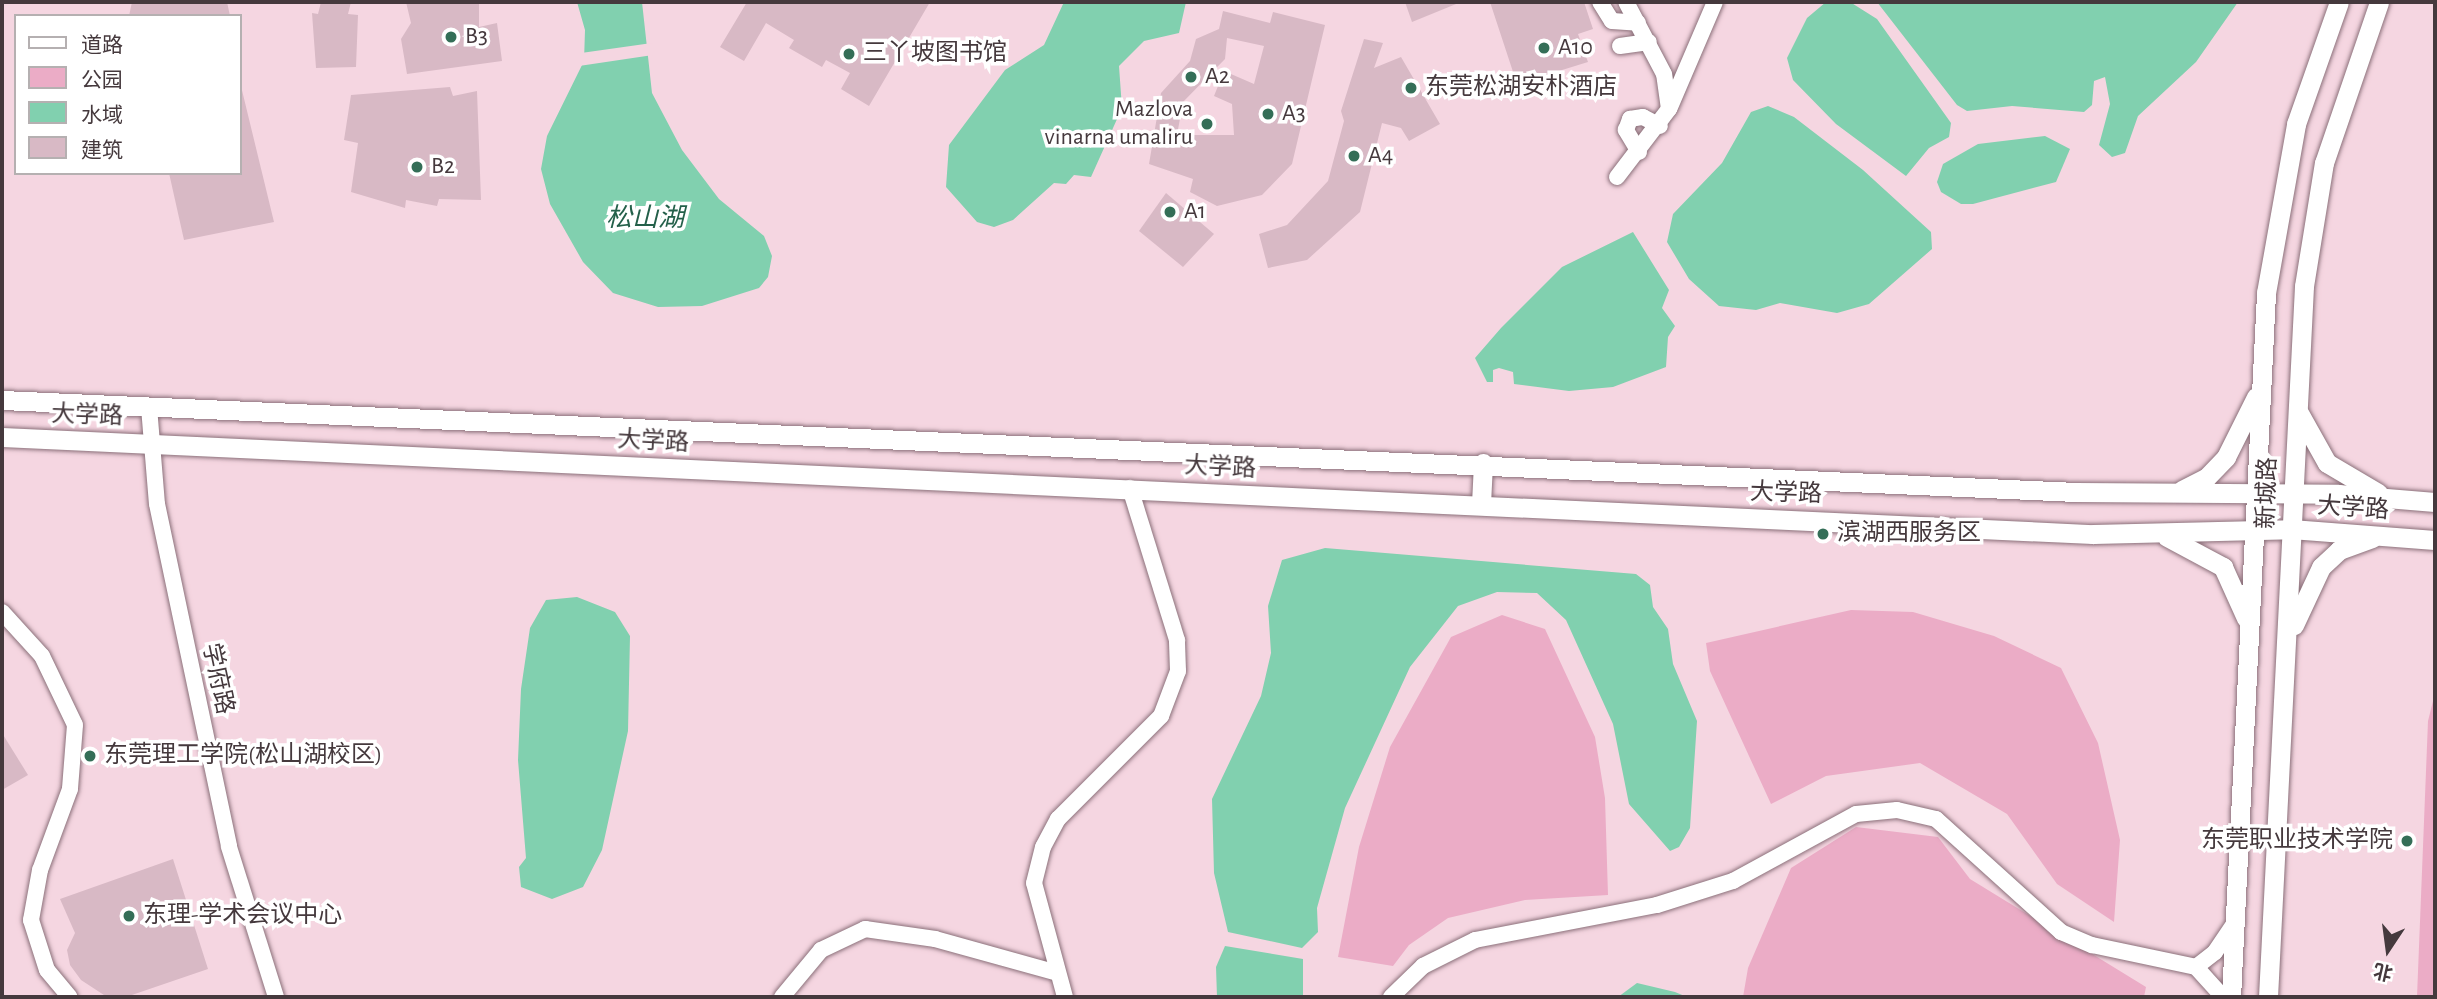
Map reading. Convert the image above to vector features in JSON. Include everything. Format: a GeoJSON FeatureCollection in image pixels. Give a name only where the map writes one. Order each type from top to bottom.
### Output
{"type":"FeatureCollection","features":[{"type":"Feature","properties":{"kind":"main road","name":"新城路"},"geometry":{"type":"LineString","coordinates":[[2231,997],[2239,914],[2266,293],[2286,166],[2339,2]]}},
{"type":"Feature","properties":{"kind":"main road","name":"新城路"},"geometry":{"type":"LineString","coordinates":[[2269,997],[2296,405],[2313,216],[2345,90],[2379,2]]}},
{"type":"Feature","properties":{"kind":"main road"},"geometry":{"type":"LineString","coordinates":[[2167,493],[2195,485],[2217,469],[2243,428],[2262,379]]}},
{"type":"Feature","properties":{"kind":"main road","name":"大学路"},"geometry":{"type":"LineString","coordinates":[[2,400],[2167,493],[2291,494],[2435,502]]}},
{"type":"Feature","properties":{"kind":"main road"},"geometry":{"type":"LineString","coordinates":[[2296,405],[2305,431],[2327,463],[2361,486],[2395,499]]}},
{"type":"Feature","properties":{"kind":"main road","name":"大学路"},"geometry":{"type":"LineString","coordinates":[[2,437],[2138,533],[2291,529],[2435,540]]}},
{"type":"Feature","properties":{"kind":"main road"},"geometry":{"type":"LineString","coordinates":[[1481,505],[1483,463]]}},
{"type":"Feature","properties":{"kind":"main road"},"geometry":{"type":"LineString","coordinates":[[2138,533],[2185,544],[2222,567],[2239,595],[2250,646]]}},
{"type":"Feature","properties":{"kind":"main road"},"geometry":{"type":"LineString","coordinates":[[2286,660],[2301,603],[2321,567],[2350,545],[2382,536]]}},
{"type":"Feature","properties":{"kind":"street"},"geometry":{"type":"LineString","coordinates":[[1600,2],[1612,21],[1638,23]]}},
{"type":"Feature","properties":{"kind":"street"},"geometry":{"type":"LineString","coordinates":[[1626,2],[1664,74],[1670,109]]}},
{"type":"Feature","properties":{"kind":"street"},"geometry":{"type":"LineString","coordinates":[[1616,177],[1660,126],[1670,109],[1715,2]]}},
{"type":"Feature","properties":{"kind":"street"},"geometry":{"type":"LineString","coordinates":[[1620,46],[1649,42]]}},
{"type":"Feature","properties":{"kind":"street"},"geometry":{"type":"LineString","coordinates":[[1639,152],[1626,130],[1630,119],[1643,117],[1660,126]]}},
{"type":"Feature","properties":{"kind":"street","name":"学府路"},"geometry":{"type":"LineString","coordinates":[[149,407],[148,443],[229,847],[276,997]]}},
{"type":"Feature","properties":{"kind":"street"},"geometry":{"type":"LineString","coordinates":[[1065,997],[1055,972],[1034,883],[1042,847],[1058,819],[1161,716],[1178,671],[1177,640],[1130,488]]}},
{"type":"Feature","properties":{"kind":"street"},"geometry":{"type":"LineString","coordinates":[[2,612],[42,656],[75,725],[70,789],[40,870],[31,920],[47,970],[70,997]]}},
{"type":"Feature","properties":{"kind":"street"},"geometry":{"type":"LineString","coordinates":[[1391,997],[1423,966],[1475,940],[1657,905],[1732,881],[1856,814],[1897,810],[1936,820],[2061,932],[2092,945],[2196,967],[2223,997]]}},
{"type":"Feature","properties":{"kind":"street"},"geometry":{"type":"LineString","coordinates":[[2196,967],[2215,953],[2239,914]]}},
{"type":"Feature","properties":{"kind":"street"},"geometry":{"type":"LineString","coordinates":[[782,997],[821,950],[865,929],[935,939],[1055,972]]}},
{"type":"Feature","properties":{"kind":"green space"},"geometry":{"type":"Polygon","coordinates":[[[1851,610],[1913,612],[1994,636],[2061,668],[2098,743],[2120,840],[2114,922],[2057,884],[2007,814],[1920,763],[1826,776],[1771,804],[1710,671],[1706,643],[1851,610]]]}},
{"type":"Feature","properties":{"kind":"green space"},"geometry":{"type":"Polygon","coordinates":[[[1502,615],[1545,629],[1595,737],[1605,798],[1608,895],[1525,900],[1448,918],[1409,945],[1393,966],[1338,957],[1359,847],[1390,747],[1451,637],[1502,615]]]}},
{"type":"Feature","properties":{"kind":"green space"},"geometry":{"type":"Polygon","coordinates":[[[2435,693],[2435,997],[2417,997],[2428,721],[2435,693]]]}},
{"type":"Feature","properties":{"kind":"green space"},"geometry":{"type":"Polygon","coordinates":[[[1856,827],[1938,837],[1970,879],[2146,987],[2144,997],[1743,997],[1748,968],[1791,868],[1856,827]]]}},
{"type":"Feature","properties":{"kind":"water","name":"松山湖"},"geometry":{"type":"Polygon","coordinates":[[[577,2],[642,2],[652,93],[682,150],[719,199],[764,236],[772,256],[768,277],[759,288],[702,306],[658,307],[613,293],[583,262],[550,204],[541,169],[547,136],[584,61],[585,30],[577,2]]]}},
{"type":"Feature","properties":{"kind":"water"},"geometry":{"type":"Polygon","coordinates":[[[1064,2],[1186,2],[1179,33],[1144,41],[1119,66],[1122,108],[1091,177],[1074,175],[1066,184],[1054,183],[1013,220],[994,227],[977,222],[946,187],[949,145],[1005,70],[1044,45],[1064,2]]]}},
{"type":"Feature","properties":{"kind":"water"},"geometry":{"type":"Polygon","coordinates":[[[1826,2],[1850,2],[1877,19],[1951,123],[1949,137],[1929,148],[1906,176],[1836,124],[1793,80],[1787,58],[1807,18],[1826,2]]]}},
{"type":"Feature","properties":{"kind":"water"},"geometry":{"type":"Polygon","coordinates":[[[1877,2],[2238,2],[2196,62],[2138,116],[2125,153],[2112,157],[2099,145],[2110,104],[2105,77],[2094,81],[2092,105],[2084,112],[2012,106],[1967,111],[1957,105],[1877,2]]]}},
{"type":"Feature","properties":{"kind":"water"},"geometry":{"type":"Polygon","coordinates":[[[1768,106],[1794,117],[1863,170],[1931,232],[1932,249],[1869,304],[1837,313],[1780,303],[1756,310],[1719,306],[1689,279],[1667,242],[1673,214],[1722,163],[1751,112],[1768,106]]]}},
{"type":"Feature","properties":{"kind":"water"},"geometry":{"type":"Polygon","coordinates":[[[2045,136],[2070,149],[2056,182],[1973,204],[1961,204],[1941,192],[1937,182],[1943,164],[1978,144],[2045,136]]]}},
{"type":"Feature","properties":{"kind":"water"},"geometry":{"type":"Polygon","coordinates":[[[1633,232],[1669,290],[1662,308],[1675,326],[1668,337],[1666,367],[1613,387],[1569,391],[1514,384],[1513,372],[1499,368],[1493,370],[1493,382],[1487,382],[1475,358],[1501,328],[1562,267],[1633,232]]]}},
{"type":"Feature","properties":{"kind":"water"},"geometry":{"type":"Polygon","coordinates":[[[1325,548],[1636,574],[1650,585],[1653,607],[1668,629],[1673,664],[1697,721],[1690,828],[1679,847],[1670,851],[1629,804],[1613,724],[1566,620],[1537,593],[1497,592],[1458,606],[1410,667],[1345,808],[1317,908],[1318,932],[1302,948],[1228,932],[1214,873],[1212,799],[1261,696],[1271,653],[1268,606],[1282,560],[1325,548]]]}},
{"type":"Feature","properties":{"kind":"water"},"geometry":{"type":"Polygon","coordinates":[[[577,597],[615,612],[630,636],[628,731],[602,850],[583,887],[552,899],[521,887],[519,867],[526,858],[518,760],[521,689],[530,628],[546,600],[577,597]]]}},
{"type":"Feature","properties":{"kind":"water"},"geometry":{"type":"Polygon","coordinates":[[[1225,946],[1303,959],[1303,997],[1217,997],[1216,967],[1225,946]]]}},
{"type":"Feature","properties":{"kind":"water"},"geometry":{"type":"Polygon","coordinates":[[[1637,983],[1675,992],[1687,997],[1618,997],[1637,983]]]}},
{"type":"Feature","properties":{"kind":"pier"},"geometry":{"type":"Polygon","coordinates":[[[652,43],[653,55],[579,66],[581,53],[652,43]]]}},
{"type":"Feature","properties":{"kind":"building"},"geometry":{"type":"Polygon","coordinates":[[[132,2],[227,2],[230,14],[129,14],[132,2]]]}},
{"type":"Feature","properties":{"kind":"building"},"geometry":{"type":"Polygon","coordinates":[[[321,2],[351,2],[348,14],[358,15],[356,67],[316,68],[312,13],[318,14],[321,2]]]}},
{"type":"Feature","properties":{"kind":"building","name":"B3"},"geometry":{"type":"Polygon","coordinates":[[[406,2],[479,2],[479,27],[497,23],[502,61],[407,74],[401,39],[411,23],[406,2]]]}},
{"type":"Feature","properties":{"kind":"building","name":"三丫坡图书馆"},"geometry":{"type":"Polygon","coordinates":[[[747,2],[930,2],[869,106],[841,89],[850,73],[826,60],[822,67],[789,48],[794,40],[766,23],[744,61],[720,47],[747,2]]]}},
{"type":"Feature","properties":{"kind":"building"},"geometry":{"type":"Polygon","coordinates":[[[1405,2],[1461,2],[1412,22],[1405,2]]]}},
{"type":"Feature","properties":{"kind":"building","name":"A10"},"geometry":{"type":"Polygon","coordinates":[[[1490,2],[1584,2],[1593,29],[1578,34],[1588,62],[1517,84],[1490,2]]]}},
{"type":"Feature","properties":{"kind":"building","name":"A3"},"geometry":{"type":"Polygon","coordinates":[[[1223,11],[1270,23],[1273,12],[1325,25],[1292,164],[1262,195],[1217,206],[1190,192],[1193,179],[1149,164],[1161,93],[1190,61],[1196,39],[1219,29],[1223,11]],[[1227,38],[1225,59],[1183,102],[1177,135],[1234,135],[1232,104],[1214,96],[1224,71],[1254,84],[1264,46],[1227,38]]]}},
{"type":"Feature","properties":{"kind":"building","name":"A4"},"geometry":{"type":"Polygon","coordinates":[[[1364,39],[1383,43],[1374,68],[1401,57],[1440,124],[1409,141],[1401,128],[1382,123],[1360,212],[1307,260],[1268,268],[1259,234],[1287,225],[1328,181],[1344,121],[1341,111],[1364,39]]]}},
{"type":"Feature","properties":{"kind":"building","name":"B2"},"geometry":{"type":"Polygon","coordinates":[[[450,87],[453,96],[477,91],[481,200],[439,199],[437,206],[406,200],[405,208],[351,192],[358,143],[344,140],[351,95],[450,87]]]}},
{"type":"Feature","properties":{"kind":"building"},"geometry":{"type":"Polygon","coordinates":[[[242,90],[274,222],[184,240],[169,175],[242,175],[242,90]]]}},
{"type":"Feature","properties":{"kind":"building","name":"A1"},"geometry":{"type":"Polygon","coordinates":[[[1166,193],[1214,234],[1183,267],[1139,231],[1166,193]]]}},
{"type":"Feature","properties":{"kind":"building"},"geometry":{"type":"Polygon","coordinates":[[[2,733],[28,775],[2,790],[2,733]]]}},
{"type":"Feature","properties":{"kind":"building","name":"东理-学术会议中心"},"geometry":{"type":"Polygon","coordinates":[[[173,859],[208,969],[126,997],[107,997],[81,980],[70,965],[67,950],[75,933],[60,899],[173,859]]]}},
{"type":"Feature","properties":{"kind":"place","name":"B3"},"geometry":{"type":"Point","coordinates":[451,37]}},
{"type":"Feature","properties":{"kind":"place","name":"A10"},"geometry":{"type":"Point","coordinates":[1544,48]}},
{"type":"Feature","properties":{"kind":"place","name":"三丫坡图书馆"},"geometry":{"type":"Point","coordinates":[849,54]}},
{"type":"Feature","properties":{"kind":"place","name":"A2"},"geometry":{"type":"Point","coordinates":[1191,77]}},
{"type":"Feature","properties":{"kind":"place","name":"东莞松湖安朴酒店"},"geometry":{"type":"Point","coordinates":[1411,88]}},
{"type":"Feature","properties":{"kind":"place","name":"A3"},"geometry":{"type":"Point","coordinates":[1268,114]}},
{"type":"Feature","properties":{"kind":"place","name":"Mazlova vinarna umaliru"},"geometry":{"type":"Point","coordinates":[1207,124]}},
{"type":"Feature","properties":{"kind":"place","name":"A4"},"geometry":{"type":"Point","coordinates":[1354,156]}},
{"type":"Feature","properties":{"kind":"place","name":"B2"},"geometry":{"type":"Point","coordinates":[417,167]}},
{"type":"Feature","properties":{"kind":"place","name":"A1"},"geometry":{"type":"Point","coordinates":[1170,212]}},
{"type":"Feature","properties":{"kind":"place","name":"滨湖西服务区"},"geometry":{"type":"Point","coordinates":[1823,534]}},
{"type":"Feature","properties":{"kind":"place","name":"东莞理工学院(松山湖校区)"},"geometry":{"type":"Point","coordinates":[90,756]}},
{"type":"Feature","properties":{"kind":"place","name":"东莞职业技术学院"},"geometry":{"type":"Point","coordinates":[2407,841]}},
{"type":"Feature","properties":{"kind":"place","name":"东理-学术会议中心"},"geometry":{"type":"Point","coordinates":[129,916]}}]}
